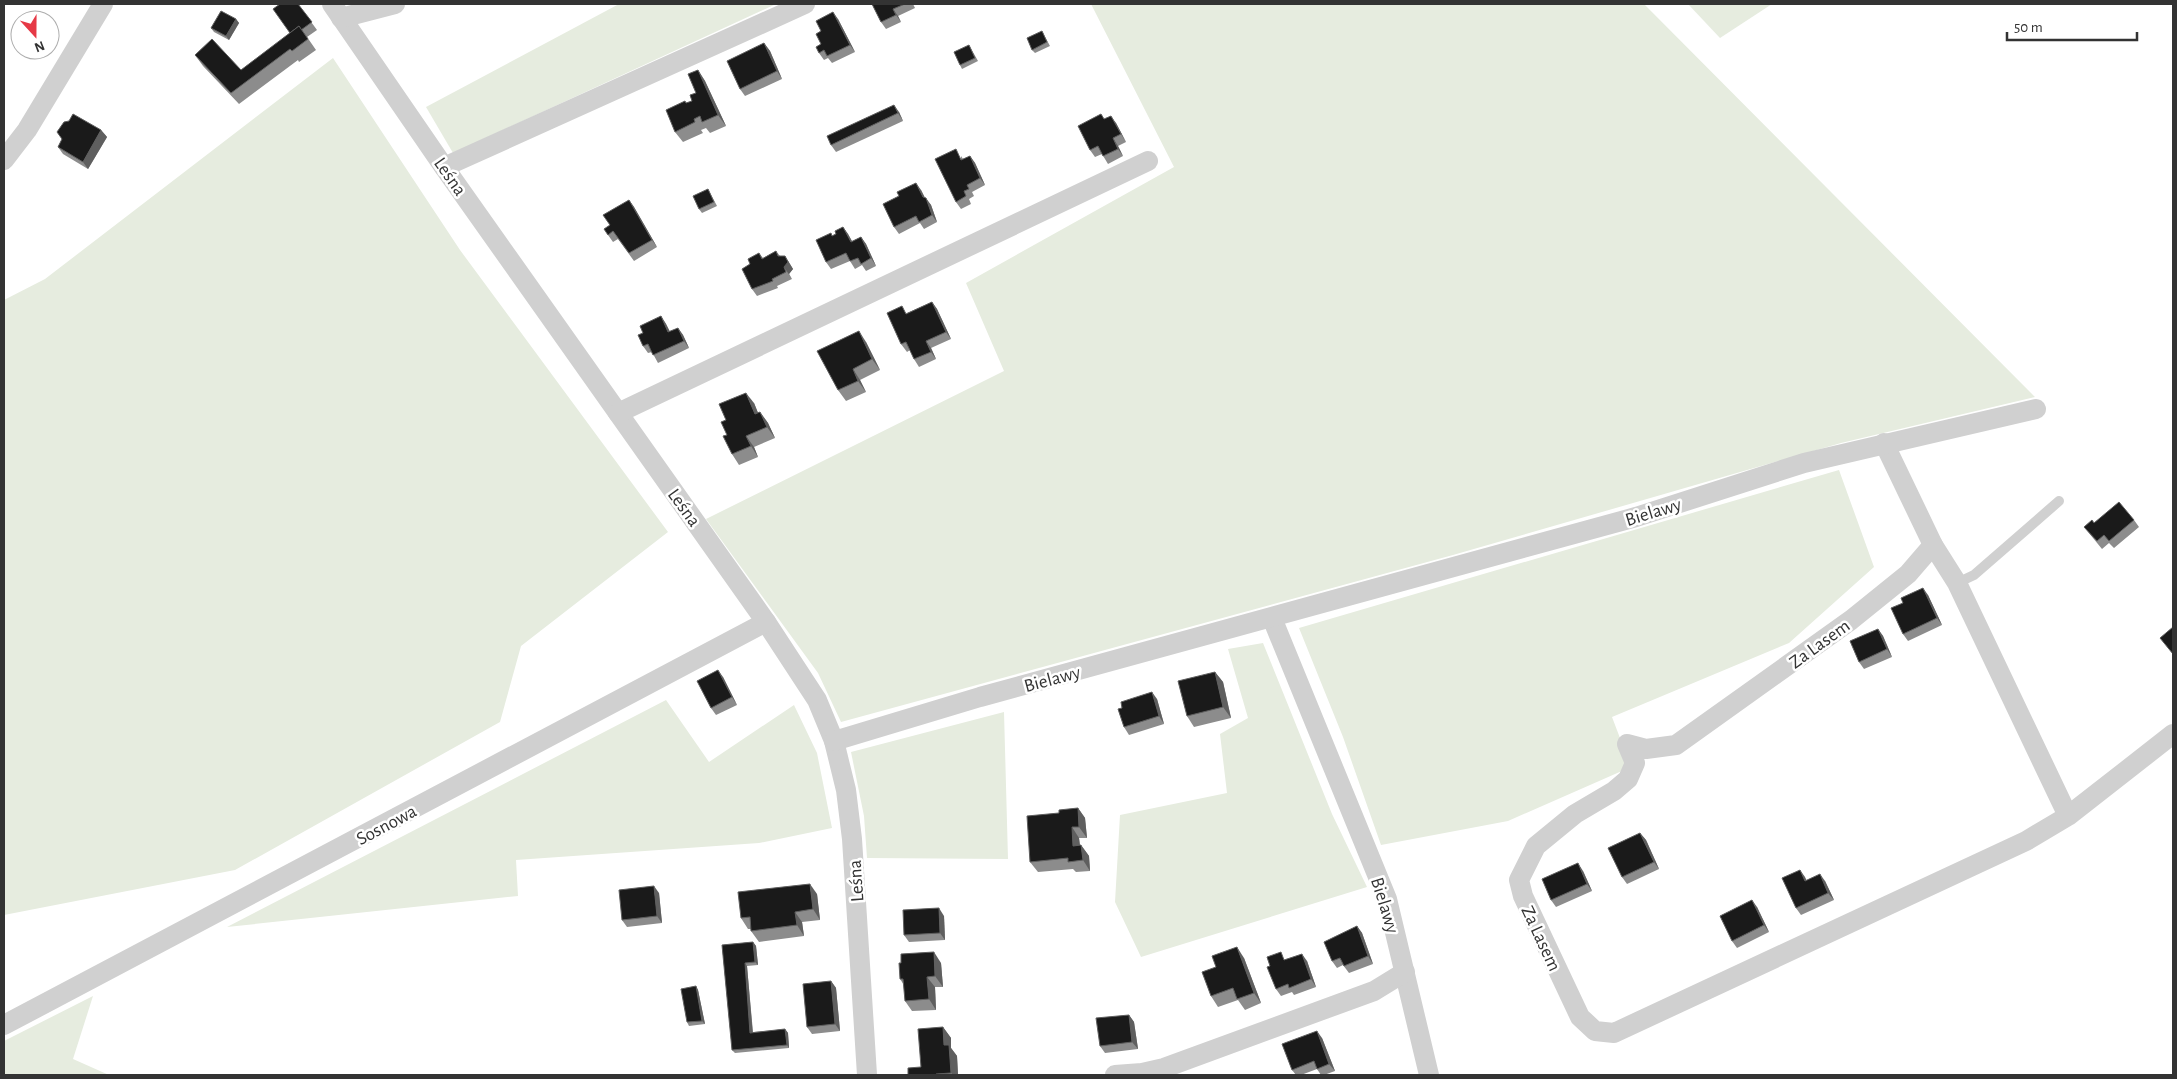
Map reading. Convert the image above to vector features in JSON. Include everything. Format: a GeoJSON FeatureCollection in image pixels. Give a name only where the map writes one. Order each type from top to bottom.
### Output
{"type":"FeatureCollection","features":[{"type":"Feature","properties":{"kind":"street"},"geometry":{"type":"LineString","coordinates":[[4,160],[28,130],[103,4]]}},
{"type":"Feature","properties":{"kind":"street"},"geometry":{"type":"LineString","coordinates":[[337,11],[396,4]]}},
{"type":"Feature","properties":{"kind":"street"},"geometry":{"type":"LineString","coordinates":[[444,167],[805,4]]}},
{"type":"Feature","properties":{"kind":"street","name":"Leśna"},"geometry":{"type":"LineString","coordinates":[[337,11],[444,167],[766,622],[808,685],[824,714],[845,781],[851,825],[868,1075]]}},
{"type":"Feature","properties":{"kind":"street"},"geometry":{"type":"LineString","coordinates":[[618,413],[1148,161]]}},
{"type":"Feature","properties":{"kind":"street","name":"Bielawy"},"geometry":{"type":"LineString","coordinates":[[834,741],[980,697],[1636,517],[1804,463],[2036,409]]}},
{"type":"Feature","properties":{"kind":"street"},"geometry":{"type":"LineString","coordinates":[[1884,443],[1933,544],[1957,582],[2068,816]]}},
{"type":"Feature","properties":{"kind":"street","name":"Za Lasem"},"geometry":{"type":"LineString","coordinates":[[1933,544],[1908,574],[1851,620],[1676,745],[1646,749],[1627,744],[1635,763],[1628,780],[1614,791],[1575,814],[1536,846],[1519,880],[1522,896],[1576,1009],[1585,1023],[1595,1030],[1607,1033],[1620,1032],[1725,980],[2026,841],[2068,816],[2173,734]]}},
{"type":"Feature","properties":{"kind":"street","name":"Bielawy"},"geometry":{"type":"LineString","coordinates":[[1272,618],[1387,900],[1429,1075]]}},
{"type":"Feature","properties":{"kind":"street","name":"Sosnowa"},"geometry":{"type":"LineString","coordinates":[[4,1025],[766,622]]}},
{"type":"Feature","properties":{"kind":"street"},"geometry":{"type":"LineString","coordinates":[[1115,1075],[1142,1073],[1164,1068],[1374,991],[1404,972]]}},
{"type":"Feature","properties":{"kind":"lane"},"geometry":{"type":"LineString","coordinates":[[1957,582],[1974,575],[2059,500]]}},
{"type":"Feature","properties":{"kind":"shaded area"},"geometry":{"type":"Polygon","coordinates":[[[619,4],[776,4],[453,153],[426,107],[619,4]]]}},
{"type":"Feature","properties":{"kind":"shaded area"},"geometry":{"type":"Polygon","coordinates":[[[1091,4],[1644,4],[2035,397],[1841,443],[1453,555],[841,722],[818,673],[706,519],[1004,371],[966,283],[1174,167],[1091,4]]]}},
{"type":"Feature","properties":{"kind":"shaded area"},"geometry":{"type":"Polygon","coordinates":[[[1688,4],[1772,4],[1720,38],[1688,4]]]}},
{"type":"Feature","properties":{"kind":"shaded area"},"geometry":{"type":"Polygon","coordinates":[[[333,58],[460,250],[668,532],[521,646],[500,722],[235,870],[4,915],[4,300],[45,279],[333,58]]]}},
{"type":"Feature","properties":{"kind":"shaded area"},"geometry":{"type":"Polygon","coordinates":[[[1839,470],[1874,567],[1789,643],[1612,717],[1631,767],[1508,821],[1381,845],[1343,737],[1299,628],[1839,470]]]}},
{"type":"Feature","properties":{"kind":"shaded area"},"geometry":{"type":"Polygon","coordinates":[[[1263,643],[1332,814],[1367,887],[1141,957],[1115,902],[1120,815],[1227,793],[1220,734],[1248,718],[1228,649],[1263,643]]]}},
{"type":"Feature","properties":{"kind":"shaded area"},"geometry":{"type":"Polygon","coordinates":[[[666,700],[709,762],[794,705],[817,753],[832,828],[759,843],[516,860],[518,896],[227,927],[666,700]]]}},
{"type":"Feature","properties":{"kind":"shaded area"},"geometry":{"type":"Polygon","coordinates":[[[1004,712],[1008,859],[867,858],[864,816],[851,752],[1004,712]]]}},
{"type":"Feature","properties":{"kind":"shaded area"},"geometry":{"type":"Polygon","coordinates":[[[93,996],[73,1059],[109,1075],[4,1075],[4,1041],[93,996]]]}},
{"type":"Feature","properties":{"kind":"building"},"geometry":{"type":"Polygon","coordinates":[[[280,4],[298,4],[312,22],[301,30],[299,26],[290,33],[273,9],[280,4]]]}},
{"type":"Feature","properties":{"kind":"building"},"geometry":{"type":"Polygon","coordinates":[[[872,4],[905,4],[893,9],[896,15],[881,22],[872,4]]]}},
{"type":"Feature","properties":{"kind":"building"},"geometry":{"type":"Polygon","coordinates":[[[221,11],[236,19],[226,36],[211,28],[221,11]]]}},
{"type":"Feature","properties":{"kind":"building"},"geometry":{"type":"Polygon","coordinates":[[[833,12],[850,45],[827,56],[824,50],[819,53],[816,47],[821,44],[816,34],[821,31],[816,21],[833,12]]]}},
{"type":"Feature","properties":{"kind":"building"},"geometry":{"type":"Polygon","coordinates":[[[299,26],[308,39],[292,51],[290,49],[231,93],[195,55],[212,39],[241,70],[299,26]]]}},
{"type":"Feature","properties":{"kind":"building"},"geometry":{"type":"Polygon","coordinates":[[[1042,31],[1047,42],[1032,50],[1027,38],[1042,31]]]}},
{"type":"Feature","properties":{"kind":"building"},"geometry":{"type":"Polygon","coordinates":[[[764,43],[777,71],[740,89],[727,61],[764,43]]]}},
{"type":"Feature","properties":{"kind":"building"},"geometry":{"type":"Polygon","coordinates":[[[969,45],[975,58],[960,65],[954,52],[969,45]]]}},
{"type":"Feature","properties":{"kind":"building"},"geometry":{"type":"Polygon","coordinates":[[[698,70],[718,115],[702,122],[700,116],[694,119],[695,122],[675,132],[666,110],[685,101],[686,103],[692,101],[690,95],[696,93],[688,74],[698,70]]]}},
{"type":"Feature","properties":{"kind":"building"},"geometry":{"type":"Polygon","coordinates":[[[894,105],[898,113],[831,145],[827,136],[894,105]]]}},
{"type":"Feature","properties":{"kind":"building"},"geometry":{"type":"Polygon","coordinates":[[[73,114],[101,130],[83,162],[58,147],[62,139],[57,132],[64,122],[69,121],[73,114]]]}},
{"type":"Feature","properties":{"kind":"building"},"geometry":{"type":"Polygon","coordinates":[[[1101,114],[1104,119],[1111,116],[1121,134],[1113,138],[1118,149],[1103,156],[1098,146],[1090,150],[1078,126],[1101,114]]]}},
{"type":"Feature","properties":{"kind":"building"},"geometry":{"type":"Polygon","coordinates":[[[956,149],[961,160],[970,156],[980,178],[967,185],[969,189],[964,191],[966,196],[956,202],[935,159],[956,149]]]}},
{"type":"Feature","properties":{"kind":"building"},"geometry":{"type":"Polygon","coordinates":[[[916,183],[923,197],[926,198],[932,215],[919,222],[916,216],[894,227],[883,204],[899,196],[897,192],[916,183]]]}},
{"type":"Feature","properties":{"kind":"building"},"geometry":{"type":"Polygon","coordinates":[[[708,189],[714,202],[699,209],[693,196],[708,189]]]}},
{"type":"Feature","properties":{"kind":"building"},"geometry":{"type":"Polygon","coordinates":[[[629,200],[652,240],[629,253],[613,231],[608,235],[604,229],[610,225],[603,215],[629,200]]]}},
{"type":"Feature","properties":{"kind":"building"},"geometry":{"type":"Polygon","coordinates":[[[843,227],[851,242],[861,237],[871,258],[861,264],[858,258],[850,261],[846,253],[826,262],[816,240],[831,233],[832,236],[836,234],[835,231],[843,227]]]}},
{"type":"Feature","properties":{"kind":"building"},"geometry":{"type":"Polygon","coordinates":[[[776,251],[778,256],[785,256],[788,262],[784,267],[786,272],[772,279],[773,281],[752,289],[742,269],[750,264],[748,259],[759,253],[762,259],[776,251]]]}},
{"type":"Feature","properties":{"kind":"building"},"geometry":{"type":"Polygon","coordinates":[[[932,302],[946,332],[926,341],[931,352],[914,359],[906,342],[901,344],[887,313],[902,306],[906,314],[932,302]]]}},
{"type":"Feature","properties":{"kind":"building"},"geometry":{"type":"Polygon","coordinates":[[[661,316],[668,332],[678,328],[684,341],[653,355],[648,344],[643,346],[638,335],[643,333],[640,326],[661,316]]]}},
{"type":"Feature","properties":{"kind":"building"},"geometry":{"type":"Polygon","coordinates":[[[859,331],[872,359],[853,369],[858,381],[838,390],[817,351],[859,331]]]}},
{"type":"Feature","properties":{"kind":"building"},"geometry":{"type":"Polygon","coordinates":[[[746,393],[755,414],[760,412],[767,427],[746,436],[751,446],[732,454],[723,436],[727,435],[721,422],[726,420],[719,404],[746,393]]]}},
{"type":"Feature","properties":{"kind":"building"},"geometry":{"type":"Polygon","coordinates":[[[2119,502],[2134,520],[2109,541],[2104,535],[2097,541],[2084,527],[2092,520],[2094,523],[2119,502]]]}},
{"type":"Feature","properties":{"kind":"building"},"geometry":{"type":"Polygon","coordinates":[[[1923,588],[1937,618],[1903,634],[1891,608],[1903,603],[1901,598],[1923,588]]]}},
{"type":"Feature","properties":{"kind":"building"},"geometry":{"type":"Polygon","coordinates":[[[2173,627],[2173,654],[2160,638],[2173,627]]]}},
{"type":"Feature","properties":{"kind":"building"},"geometry":{"type":"Polygon","coordinates":[[[1878,629],[1887,649],[1859,662],[1850,641],[1878,629]]]}},
{"type":"Feature","properties":{"kind":"building"},"geometry":{"type":"Polygon","coordinates":[[[718,670],[732,697],[711,708],[697,681],[718,670]]]}},
{"type":"Feature","properties":{"kind":"building"},"geometry":{"type":"Polygon","coordinates":[[[1215,672],[1223,707],[1187,716],[1178,681],[1215,672]]]}},
{"type":"Feature","properties":{"kind":"building"},"geometry":{"type":"Polygon","coordinates":[[[1152,692],[1159,716],[1124,727],[1118,709],[1122,708],[1121,702],[1152,692]]]}},
{"type":"Feature","properties":{"kind":"building"},"geometry":{"type":"Polygon","coordinates":[[[1078,808],[1079,827],[1072,827],[1073,846],[1081,845],[1083,860],[1068,862],[1068,858],[1030,862],[1027,816],[1059,813],[1059,810],[1078,808]]]}},
{"type":"Feature","properties":{"kind":"building"},"geometry":{"type":"Polygon","coordinates":[[[1640,833],[1654,862],[1622,877],[1608,848],[1640,833]]]}},
{"type":"Feature","properties":{"kind":"building"},"geometry":{"type":"Polygon","coordinates":[[[1578,863],[1587,884],[1551,900],[1542,879],[1578,863]]]}},
{"type":"Feature","properties":{"kind":"building"},"geometry":{"type":"Polygon","coordinates":[[[1800,870],[1805,881],[1820,874],[1828,893],[1796,908],[1782,878],[1800,870]]]}},
{"type":"Feature","properties":{"kind":"building"},"geometry":{"type":"Polygon","coordinates":[[[810,884],[813,909],[795,912],[797,925],[751,931],[750,917],[741,918],[738,892],[810,884]]]}},
{"type":"Feature","properties":{"kind":"building"},"geometry":{"type":"Polygon","coordinates":[[[654,886],[657,916],[622,920],[619,890],[654,886]]]}},
{"type":"Feature","properties":{"kind":"building"},"geometry":{"type":"Polygon","coordinates":[[[1752,900],[1764,925],[1732,941],[1720,916],[1752,900]]]}},
{"type":"Feature","properties":{"kind":"building"},"geometry":{"type":"Polygon","coordinates":[[[939,908],[940,933],[904,935],[903,910],[939,908]]]}},
{"type":"Feature","properties":{"kind":"building"},"geometry":{"type":"Polygon","coordinates":[[[1357,926],[1368,956],[1344,966],[1340,958],[1332,961],[1324,942],[1357,926]]]}},
{"type":"Feature","properties":{"kind":"building"},"geometry":{"type":"Polygon","coordinates":[[[753,942],[755,962],[745,963],[750,1033],[785,1029],[787,1045],[732,1050],[722,945],[753,942]]]}},
{"type":"Feature","properties":{"kind":"building"},"geometry":{"type":"Polygon","coordinates":[[[1237,947],[1254,993],[1237,999],[1233,988],[1211,996],[1202,972],[1216,967],[1212,956],[1237,947]]]}},
{"type":"Feature","properties":{"kind":"building"},"geometry":{"type":"Polygon","coordinates":[[[934,952],[935,976],[927,977],[929,999],[905,1001],[903,979],[900,979],[899,963],[901,963],[901,954],[934,952]]]}},
{"type":"Feature","properties":{"kind":"building"},"geometry":{"type":"Polygon","coordinates":[[[1281,952],[1284,960],[1302,954],[1311,979],[1289,988],[1288,984],[1276,989],[1267,967],[1270,966],[1267,957],[1281,952]]]}},
{"type":"Feature","properties":{"kind":"building"},"geometry":{"type":"Polygon","coordinates":[[[831,981],[835,1024],[807,1027],[803,984],[831,981]]]}},
{"type":"Feature","properties":{"kind":"building"},"geometry":{"type":"Polygon","coordinates":[[[696,986],[702,1021],[687,1022],[681,989],[696,986]]]}},
{"type":"Feature","properties":{"kind":"building"},"geometry":{"type":"Polygon","coordinates":[[[1129,1015],[1132,1042],[1100,1046],[1096,1018],[1129,1015]]]}},
{"type":"Feature","properties":{"kind":"building"},"geometry":{"type":"Polygon","coordinates":[[[943,1027],[944,1045],[949,1045],[951,1073],[908,1075],[908,1068],[921,1067],[918,1029],[943,1027]]]}},
{"type":"Feature","properties":{"kind":"building"},"geometry":{"type":"Polygon","coordinates":[[[1317,1031],[1329,1064],[1317,1069],[1314,1061],[1292,1070],[1282,1044],[1317,1031]]]}}]}
